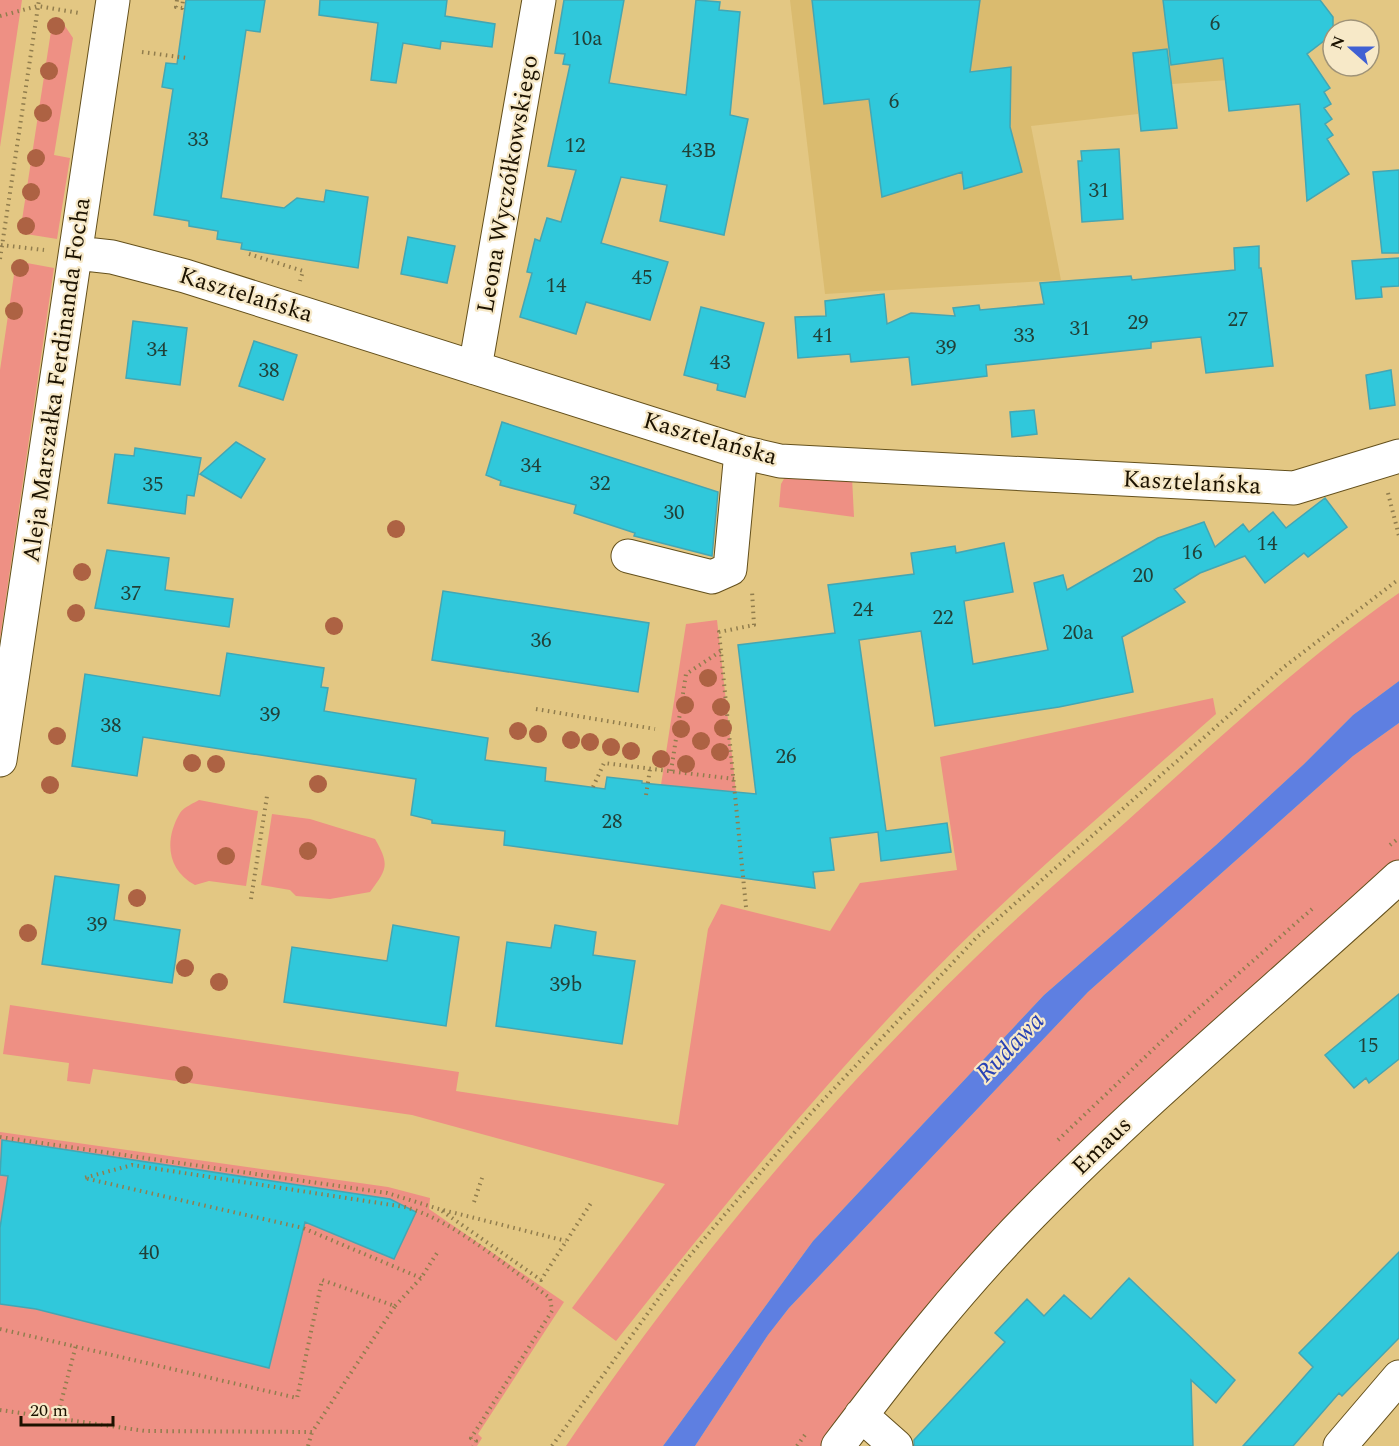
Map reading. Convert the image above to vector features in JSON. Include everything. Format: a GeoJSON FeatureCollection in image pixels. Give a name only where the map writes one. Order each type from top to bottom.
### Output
{"type":"FeatureCollection","features":[{"type":"Feature","properties":{"kind":"street","name":"Leona Wyczółkowskiego"},"geometry":{"type":"LineString","coordinates":[[475,368],[539,0]]}},
{"type":"Feature","properties":{"kind":"street","name":"Aleja Marszałka Ferdinanda Focha"},"geometry":{"type":"LineString","coordinates":[[0,760],[76,253],[100,7]]}},
{"type":"Feature","properties":{"kind":"street","name":"Kasztelańska"},"geometry":{"type":"LineString","coordinates":[[76,253],[112,256],[185,276],[741,452],[801,463],[1294,489],[1399,456]]}},
{"type":"Feature","properties":{"kind":"street"},"geometry":{"type":"LineString","coordinates":[[628,555],[712,577],[730,569],[741,452]]}},
{"type":"Feature","properties":{"kind":"street","name":"Emaus"},"geometry":{"type":"LineString","coordinates":[[838,1446],[926,1330],[1032,1214],[1209,1044],[1396,885]]}},
{"type":"Feature","properties":{"kind":"street"},"geometry":{"type":"LineString","coordinates":[[1340,1446],[1399,1377]]}},
{"type":"Feature","properties":{"kind":"street"},"geometry":{"type":"LineString","coordinates":[[861,1415],[896,1446]]}},
{"type":"Feature","properties":{"kind":"path"},"geometry":{"type":"LineString","coordinates":[[0,259],[39,0]]}},
{"type":"Feature","properties":{"kind":"path"},"geometry":{"type":"LineString","coordinates":[[177,0],[176,7],[182,8],[183,0]]}},
{"type":"Feature","properties":{"kind":"path"},"geometry":{"type":"LineString","coordinates":[[0,16],[38,6],[100,7]]}},
{"type":"Feature","properties":{"kind":"path"},"geometry":{"type":"LineString","coordinates":[[142,52],[187,58]]}},
{"type":"Feature","properties":{"kind":"path"},"geometry":{"type":"LineString","coordinates":[[1,245],[76,253]]}},
{"type":"Feature","properties":{"kind":"path"},"geometry":{"type":"LineString","coordinates":[[247,263],[249,252],[303,272],[300,281],[291,278]]}},
{"type":"Feature","properties":{"kind":"path"},"geometry":{"type":"LineString","coordinates":[[1386,486],[1399,536]]}},
{"type":"Feature","properties":{"kind":"path"},"geometry":{"type":"LineString","coordinates":[[552,1446],[569,1419],[687,1259],[812,1112],[977,937],[1284,666],[1399,579]]}},
{"type":"Feature","properties":{"kind":"path"},"geometry":{"type":"LineString","coordinates":[[746,906],[719,632],[754,626],[752,580]]}},
{"type":"Feature","properties":{"kind":"path"},"geometry":{"type":"LineString","coordinates":[[671,771],[686,674],[721,651]]}},
{"type":"Feature","properties":{"kind":"path"},"geometry":{"type":"LineString","coordinates":[[536,709],[655,729]]}},
{"type":"Feature","properties":{"kind":"path"},"geometry":{"type":"LineString","coordinates":[[592,787],[604,763],[734,779]]}},
{"type":"Feature","properties":{"kind":"path"},"geometry":{"type":"LineString","coordinates":[[646,795],[650,769]]}},
{"type":"Feature","properties":{"kind":"path"},"geometry":{"type":"LineString","coordinates":[[251,899],[267,795]]}},
{"type":"Feature","properties":{"kind":"path"},"geometry":{"type":"LineString","coordinates":[[0,1137],[387,1192],[439,1209],[566,1241]]}},
{"type":"Feature","properties":{"kind":"path"},"geometry":{"type":"LineString","coordinates":[[421,1278],[303,1228],[84,1178],[132,1165],[405,1207],[420,1211],[476,1244],[550,1298],[552,1311],[471,1438],[476,1441],[473,1446]]}},
{"type":"Feature","properties":{"kind":"path"},"geometry":{"type":"LineString","coordinates":[[474,1202],[483,1175]]}},
{"type":"Feature","properties":{"kind":"path"},"geometry":{"type":"LineString","coordinates":[[439,1209],[541,1280],[591,1203]]}},
{"type":"Feature","properties":{"kind":"path"},"geometry":{"type":"LineString","coordinates":[[309,1446],[312,1432],[395,1306],[421,1278],[437,1253]]}},
{"type":"Feature","properties":{"kind":"path"},"geometry":{"type":"LineString","coordinates":[[0,1329],[297,1398],[322,1280],[395,1306]]}},
{"type":"Feature","properties":{"kind":"path"},"geometry":{"type":"LineString","coordinates":[[57,1418],[76,1345]]}},
{"type":"Feature","properties":{"kind":"path"},"geometry":{"type":"LineString","coordinates":[[0,1410],[145,1431],[312,1432]]}},
{"type":"Feature","properties":{"kind":"shaded area"},"geometry":{"type":"Polygon","coordinates":[[[0,0],[22,0],[0,147],[0,0]]]}},
{"type":"Feature","properties":{"kind":"shaded area"},"geometry":{"type":"Polygon","coordinates":[[[790,0],[1297,0],[1228,80],[1172,84],[1137,94],[1138,114],[1031,126],[1061,280],[825,294],[790,0]]]}},
{"type":"Feature","properties":{"kind":"shaded area"},"geometry":{"type":"Polygon","coordinates":[[[53,18],[61,20],[73,38],[54,155],[70,158],[57,239],[20,233],[53,18]]]}},
{"type":"Feature","properties":{"kind":"shaded area"},"geometry":{"type":"Polygon","coordinates":[[[16,261],[54,268],[0,639],[0,370],[16,261]]]}},
{"type":"Feature","properties":{"kind":"shaded area"},"geometry":{"type":"Polygon","coordinates":[[[785,477],[852,477],[854,517],[779,507],[781,484],[785,477]]]}},
{"type":"Feature","properties":{"kind":"shaded area"},"geometry":{"type":"Polygon","coordinates":[[[1399,593],[1399,681],[1353,715],[1304,764],[1216,845],[1044,995],[813,1241],[663,1446],[566,1446],[611,1381],[707,1253],[810,1131],[918,1014],[1050,888],[1226,732],[1293,674],[1399,593]]]}},
{"type":"Feature","properties":{"kind":"shaded area"},"geometry":{"type":"Polygon","coordinates":[[[717,620],[736,792],[661,785],[686,624],[717,620]]]}},
{"type":"Feature","properties":{"kind":"shaded area"},"geometry":{"type":"Polygon","coordinates":[[[1213,698],[1216,714],[1005,901],[880,1027],[745,1181],[616,1341],[572,1308],[665,1184],[412,1115],[93,1069],[90,1084],[67,1081],[69,1063],[3,1054],[10,1005],[459,1072],[456,1091],[678,1125],[708,929],[721,904],[830,931],[860,883],[957,870],[940,757],[1213,698]]]}},
{"type":"Feature","properties":{"kind":"shaded area"},"geometry":{"type":"Polygon","coordinates":[[[1399,723],[1399,861],[930,1304],[821,1446],[695,1446],[768,1335],[789,1308],[1088,992],[1353,756],[1399,723]]]}},
{"type":"Feature","properties":{"kind":"shaded area"},"geometry":{"type":"Polygon","coordinates":[[[199,800],[258,811],[246,886],[209,881],[195,885],[186,879],[174,863],[170,844],[175,823],[186,807],[199,800]]]}},
{"type":"Feature","properties":{"kind":"shaded area"},"geometry":{"type":"Polygon","coordinates":[[[272,814],[310,819],[375,839],[384,861],[380,878],[370,892],[330,899],[296,896],[290,890],[261,885],[272,814]]]}},
{"type":"Feature","properties":{"kind":"shaded area"},"geometry":{"type":"Polygon","coordinates":[[[0,1132],[388,1187],[430,1198],[429,1209],[564,1302],[478,1434],[482,1438],[477,1446],[0,1446],[0,1132]]]}},
{"type":"Feature","properties":{"kind":"water","name":"Rudawa"},"geometry":{"type":"Polygon","coordinates":[[[1399,681],[1399,723],[1353,756],[1088,992],[789,1308],[768,1335],[695,1446],[663,1446],[813,1241],[1044,995],[1216,845],[1304,764],[1353,715],[1399,681]]]}},
{"type":"Feature","properties":{"kind":"building"},"geometry":{"type":"Polygon","coordinates":[[[186,0],[265,0],[260,32],[246,30],[221,198],[284,208],[297,198],[324,202],[326,190],[368,197],[358,268],[241,249],[242,243],[217,239],[218,231],[189,226],[189,221],[154,215],[173,89],[162,87],[166,63],[177,64],[186,0]]]}},
{"type":"Feature","properties":{"kind":"building"},"geometry":{"type":"Polygon","coordinates":[[[320,0],[447,0],[445,16],[495,24],[492,47],[441,41],[440,49],[403,43],[396,83],[371,80],[378,23],[319,15],[320,0]]]}},
{"type":"Feature","properties":{"kind":"building"},"geometry":{"type":"Polygon","coordinates":[[[564,0],[624,0],[609,83],[686,95],[696,0],[720,2],[719,10],[740,12],[730,115],[748,119],[724,235],[660,221],[667,185],[621,177],[601,243],[668,262],[650,320],[586,302],[576,334],[520,317],[532,273],[527,272],[535,239],[540,241],[547,218],[561,222],[576,170],[548,166],[570,65],[563,64],[565,54],[555,53],[564,0]]]}},
{"type":"Feature","properties":{"kind":"building"},"geometry":{"type":"Polygon","coordinates":[[[812,0],[980,0],[970,72],[1011,67],[1010,127],[1022,172],[964,189],[962,172],[882,197],[869,99],[824,104],[812,0]]]}},
{"type":"Feature","properties":{"kind":"building"},"geometry":{"type":"Polygon","coordinates":[[[1163,0],[1320,0],[1333,18],[1321,18],[1321,43],[1307,54],[1321,78],[1330,88],[1324,92],[1331,104],[1324,108],[1332,119],[1325,124],[1333,135],[1327,139],[1349,174],[1307,201],[1300,104],[1229,111],[1223,58],[1171,65],[1163,0]]]}},
{"type":"Feature","properties":{"kind":"building"},"geometry":{"type":"Polygon","coordinates":[[[1167,49],[1177,128],[1141,131],[1133,53],[1167,49]]]}},
{"type":"Feature","properties":{"kind":"building"},"geometry":{"type":"Polygon","coordinates":[[[1119,149],[1123,219],[1082,222],[1078,161],[1082,161],[1081,151],[1119,149]]]}},
{"type":"Feature","properties":{"kind":"building"},"geometry":{"type":"Polygon","coordinates":[[[1399,170],[1399,253],[1382,253],[1373,172],[1399,170]]]}},
{"type":"Feature","properties":{"kind":"building"},"geometry":{"type":"Polygon","coordinates":[[[408,237],[455,246],[447,283],[401,274],[408,237]]]}},
{"type":"Feature","properties":{"kind":"building"},"geometry":{"type":"Polygon","coordinates":[[[1259,246],[1259,268],[1261,268],[1273,366],[1206,373],[1201,337],[1151,342],[1151,348],[986,365],[987,376],[912,385],[909,357],[851,362],[850,354],[798,358],[795,317],[826,316],[825,301],[884,294],[887,324],[911,313],[955,316],[953,308],[979,305],[980,310],[1044,304],[1040,283],[1131,276],[1132,280],[1235,270],[1234,248],[1259,246]]]}},
{"type":"Feature","properties":{"kind":"building"},"geometry":{"type":"Polygon","coordinates":[[[1399,258],[1399,286],[1381,287],[1382,297],[1356,299],[1352,261],[1399,258]]]}},
{"type":"Feature","properties":{"kind":"building"},"geometry":{"type":"Polygon","coordinates":[[[701,307],[764,323],[745,397],[717,390],[718,384],[684,375],[701,307]]]}},
{"type":"Feature","properties":{"kind":"building"},"geometry":{"type":"Polygon","coordinates":[[[133,321],[187,328],[180,385],[126,378],[133,321]]]}},
{"type":"Feature","properties":{"kind":"building"},"geometry":{"type":"Polygon","coordinates":[[[254,341],[297,355],[283,400],[239,386],[254,341]]]}},
{"type":"Feature","properties":{"kind":"building"},"geometry":{"type":"Polygon","coordinates":[[[1391,370],[1395,405],[1370,409],[1366,375],[1391,370]]]}},
{"type":"Feature","properties":{"kind":"building"},"geometry":{"type":"Polygon","coordinates":[[[1034,410],[1037,434],[1012,437],[1010,412],[1034,410]]]}},
{"type":"Feature","properties":{"kind":"building"},"geometry":{"type":"Polygon","coordinates":[[[502,422],[718,492],[712,556],[634,536],[635,533],[574,513],[576,505],[500,485],[501,481],[486,475],[502,422]]]}},
{"type":"Feature","properties":{"kind":"building"},"geometry":{"type":"Polygon","coordinates":[[[236,442],[265,459],[241,498],[200,474],[236,442]]]}},
{"type":"Feature","properties":{"kind":"building"},"geometry":{"type":"Polygon","coordinates":[[[135,448],[201,458],[194,496],[187,495],[185,514],[108,503],[115,454],[134,456],[135,448]]]}},
{"type":"Feature","properties":{"kind":"building"},"geometry":{"type":"Polygon","coordinates":[[[1325,498],[1347,527],[1308,557],[1304,553],[1265,583],[1245,556],[1200,573],[1174,589],[1185,602],[1122,637],[1133,692],[1059,707],[935,726],[921,631],[859,640],[886,831],[947,823],[951,852],[881,861],[878,832],[830,838],[834,870],[813,872],[815,888],[504,845],[505,831],[432,823],[432,820],[411,815],[416,779],[143,737],[137,776],[72,766],[85,674],[220,696],[227,653],[324,668],[321,687],[328,688],[324,711],[488,738],[485,760],[546,768],[545,781],[605,789],[607,777],[642,781],[642,783],[756,794],[738,645],[835,633],[828,585],[914,574],[911,553],[955,546],[956,553],[1004,543],[1013,592],[964,601],[973,664],[1048,650],[1034,583],[1063,575],[1067,590],[1158,538],[1204,522],[1215,547],[1243,524],[1249,532],[1273,512],[1286,528],[1325,498]]]}},
{"type":"Feature","properties":{"kind":"building"},"geometry":{"type":"Polygon","coordinates":[[[107,550],[169,558],[165,590],[233,599],[229,627],[95,608],[107,550]]]}},
{"type":"Feature","properties":{"kind":"building"},"geometry":{"type":"Polygon","coordinates":[[[443,591],[649,623],[638,692],[432,660],[443,591]]]}},
{"type":"Feature","properties":{"kind":"building"},"geometry":{"type":"Polygon","coordinates":[[[55,876],[119,885],[114,920],[180,930],[172,983],[42,964],[55,876]]]}},
{"type":"Feature","properties":{"kind":"building"},"geometry":{"type":"Polygon","coordinates":[[[393,925],[459,937],[446,1026],[284,1002],[292,947],[387,961],[393,925]]]}},
{"type":"Feature","properties":{"kind":"building"},"geometry":{"type":"Polygon","coordinates":[[[555,925],[596,932],[593,955],[635,961],[622,1044],[496,1026],[507,942],[551,948],[555,925]]]}},
{"type":"Feature","properties":{"kind":"building"},"geometry":{"type":"Polygon","coordinates":[[[1399,994],[1399,1059],[1369,1083],[1366,1078],[1354,1088],[1325,1055],[1399,994]]]}},
{"type":"Feature","properties":{"kind":"building"},"geometry":{"type":"Polygon","coordinates":[[[2,1140],[390,1199],[416,1212],[394,1259],[305,1222],[269,1368],[36,1309],[0,1304],[0,1228],[8,1176],[0,1175],[2,1140]]]}},
{"type":"Feature","properties":{"kind":"building"},"geometry":{"type":"Polygon","coordinates":[[[1399,1252],[1399,1338],[1342,1396],[1339,1393],[1293,1446],[1243,1446],[1313,1367],[1299,1353],[1399,1252]]]}},
{"type":"Feature","properties":{"kind":"building"},"geometry":{"type":"Polygon","coordinates":[[[1129,1278],[1235,1380],[1216,1403],[1191,1380],[1193,1446],[914,1446],[914,1440],[1005,1342],[995,1333],[1027,1299],[1044,1316],[1064,1295],[1091,1319],[1129,1278]]]}}]}
